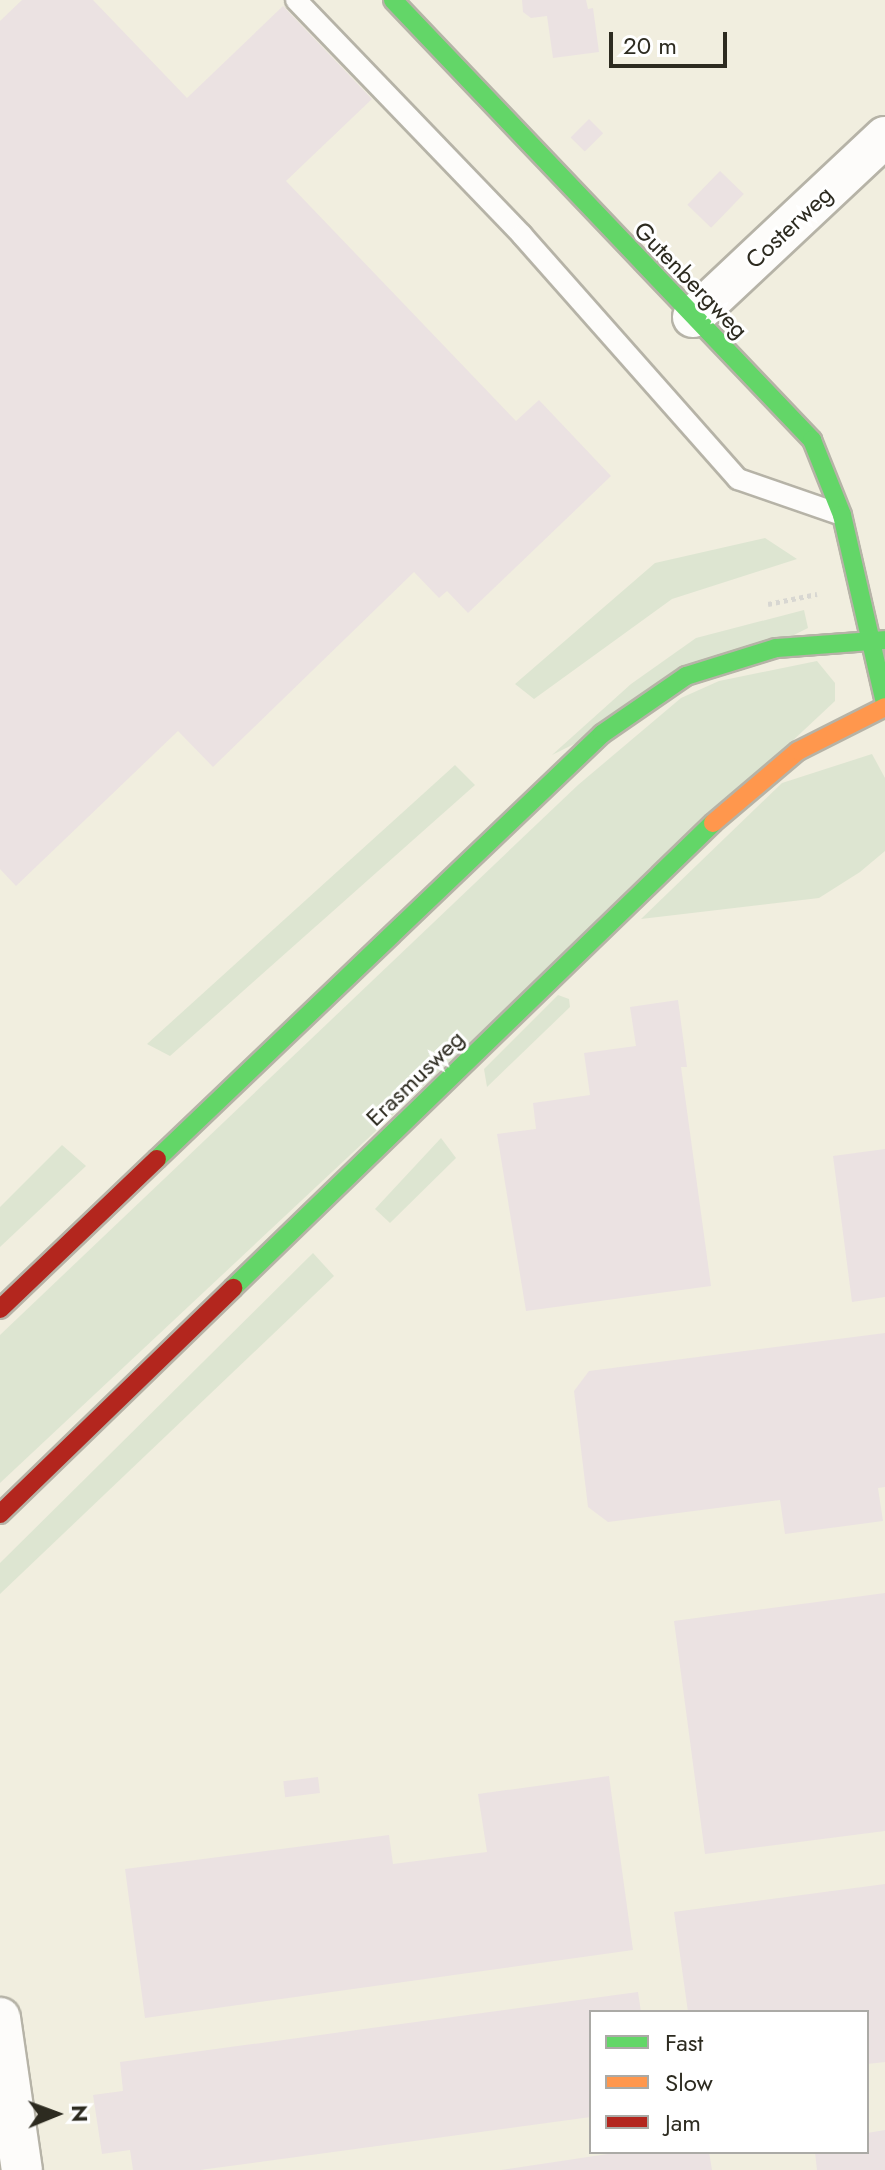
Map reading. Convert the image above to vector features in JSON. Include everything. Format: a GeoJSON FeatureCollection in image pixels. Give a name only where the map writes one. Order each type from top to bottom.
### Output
{"type":"FeatureCollection","features":[{"type":"Feature","properties":{"kind":"street","name":"Gutenbergweg"},"geometry":{"type":"LineString","coordinates":[[393,0],[812,440],[842,515],[878,641],[885,705]]}},
{"type":"Feature","properties":{"kind":"street","name":"Costerweg"},"geometry":{"type":"LineString","coordinates":[[693,317],[885,137]]}},
{"type":"Feature","properties":{"kind":"street"},"geometry":{"type":"LineString","coordinates":[[0,1309],[602,734],[686,676],[776,648],[878,641]]}},
{"type":"Feature","properties":{"kind":"street","name":"Erasmusweg"},"geometry":{"type":"LineString","coordinates":[[0,1514],[747,790],[798,751],[885,705]]}},
{"type":"Feature","properties":{"kind":"street"},"geometry":{"type":"LineString","coordinates":[[0,2018],[22,2170]]}},
{"type":"Feature","properties":{"kind":"lane"},"geometry":{"type":"LineString","coordinates":[[296,0],[522,235],[738,479],[842,515]]}},
{"type":"Feature","properties":{"kind":"green space"},"geometry":{"type":"Polygon","coordinates":[[[765,538],[797,559],[672,599],[534,699],[515,684],[655,563],[765,538]]]}},
{"type":"Feature","properties":{"kind":"green space"},"geometry":{"type":"Polygon","coordinates":[[[804,610],[808,628],[552,755],[631,684],[696,638],[804,610]]]}},
{"type":"Feature","properties":{"kind":"green space"},"geometry":{"type":"Polygon","coordinates":[[[817,661],[835,683],[835,701],[0,1483],[0,1335],[578,785],[681,698],[719,681],[817,661]]]}},
{"type":"Feature","properties":{"kind":"green space"},"geometry":{"type":"Polygon","coordinates":[[[872,754],[885,778],[885,851],[860,872],[819,898],[641,919],[782,783],[872,754]]]}},
{"type":"Feature","properties":{"kind":"green space"},"geometry":{"type":"Polygon","coordinates":[[[455,765],[475,785],[170,1056],[147,1044],[455,765]]]}},
{"type":"Feature","properties":{"kind":"green space"},"geometry":{"type":"Polygon","coordinates":[[[558,995],[569,999],[570,1007],[487,1087],[484,1069],[558,995]]]}},
{"type":"Feature","properties":{"kind":"green space"},"geometry":{"type":"Polygon","coordinates":[[[441,1138],[456,1158],[390,1223],[375,1209],[441,1138]]]}},
{"type":"Feature","properties":{"kind":"green space"},"geometry":{"type":"Polygon","coordinates":[[[62,1145],[86,1166],[0,1247],[0,1207],[62,1145]]]}},
{"type":"Feature","properties":{"kind":"green space"},"geometry":{"type":"Polygon","coordinates":[[[313,1253],[334,1276],[0,1594],[0,1563],[313,1253]]]}},
{"type":"Feature","properties":{"kind":"building"},"geometry":{"type":"Polygon","coordinates":[[[22,0],[93,0],[187,98],[283,6],[372,99],[286,181],[516,421],[539,400],[611,476],[468,613],[447,591],[439,598],[414,572],[213,767],[178,731],[16,886],[0,869],[0,21],[22,0]]]}},
{"type":"Feature","properties":{"kind":"building"},"geometry":{"type":"Polygon","coordinates":[[[522,0],[586,0],[588,9],[593,8],[599,52],[553,58],[547,16],[531,18],[523,12],[522,0]]]}},
{"type":"Feature","properties":{"kind":"building"},"geometry":{"type":"Polygon","coordinates":[[[589,119],[603,133],[585,152],[571,137],[589,119]]]}},
{"type":"Feature","properties":{"kind":"building"},"geometry":{"type":"Polygon","coordinates":[[[720,171],[744,194],[711,228],[687,205],[720,171]]]}},
{"type":"Feature","properties":{"kind":"building"},"geometry":{"type":"Polygon","coordinates":[[[678,1000],[687,1067],[681,1067],[711,1286],[526,1311],[497,1134],[536,1129],[533,1103],[590,1095],[584,1053],[636,1046],[630,1007],[678,1000]]]}},
{"type":"Feature","properties":{"kind":"building"},"geometry":{"type":"Polygon","coordinates":[[[885,1149],[885,1297],[852,1302],[833,1156],[885,1149]]]}},
{"type":"Feature","properties":{"kind":"building"},"geometry":{"type":"Polygon","coordinates":[[[885,1333],[885,1487],[878,1488],[883,1521],[785,1534],[780,1500],[608,1522],[588,1507],[574,1391],[589,1371],[885,1333]]]}},
{"type":"Feature","properties":{"kind":"building"},"geometry":{"type":"Polygon","coordinates":[[[885,1593],[885,1831],[705,1854],[674,1621],[885,1593]]]}},
{"type":"Feature","properties":{"kind":"building"},"geometry":{"type":"Polygon","coordinates":[[[609,1776],[633,1950],[145,2018],[125,1869],[389,1835],[393,1864],[487,1852],[478,1794],[609,1776]]]}},
{"type":"Feature","properties":{"kind":"building"},"geometry":{"type":"Polygon","coordinates":[[[318,1777],[320,1793],[285,1797],[283,1781],[318,1777]]]}},
{"type":"Feature","properties":{"kind":"building"},"geometry":{"type":"Polygon","coordinates":[[[885,1884],[885,2062],[869,2064],[869,2010],[688,2010],[674,1912],[885,1884]]]}},
{"type":"Feature","properties":{"kind":"building"},"geometry":{"type":"Polygon","coordinates":[[[638,1992],[641,2010],[589,2010],[589,2117],[200,2170],[133,2170],[130,2150],[102,2154],[93,2095],[123,2091],[120,2062],[638,1992]]]}},
{"type":"Feature","properties":{"kind":"building"},"geometry":{"type":"Polygon","coordinates":[[[885,2130],[885,2170],[817,2170],[815,2154],[869,2154],[869,2133],[885,2130]]]}},
{"type":"Feature","properties":{"kind":"building"},"geometry":{"type":"Polygon","coordinates":[[[608,2154],[709,2154],[712,2170],[501,2170],[608,2154]]]}},
{"type":"Feature","properties":{"kind":"traffic: fast"},"geometry":{"type":"LineString","coordinates":[[393,0],[812,440],[842,515],[885,702]]}},
{"type":"Feature","properties":{"kind":"traffic: fast"},"geometry":{"type":"LineString","coordinates":[[157,1159],[602,734],[686,676],[776,648],[885,640]]}},
{"type":"Feature","properties":{"kind":"traffic: fast"},"geometry":{"type":"LineString","coordinates":[[233,1288],[713,823]]}},
{"type":"Feature","properties":{"kind":"traffic: slow"},"geometry":{"type":"LineString","coordinates":[[713,823],[798,751],[885,707]]}},
{"type":"Feature","properties":{"kind":"traffic: jam"},"geometry":{"type":"LineString","coordinates":[[0,1309],[157,1159]]}},
{"type":"Feature","properties":{"kind":"traffic: jam"},"geometry":{"type":"LineString","coordinates":[[0,1514],[233,1288]]}}]}
